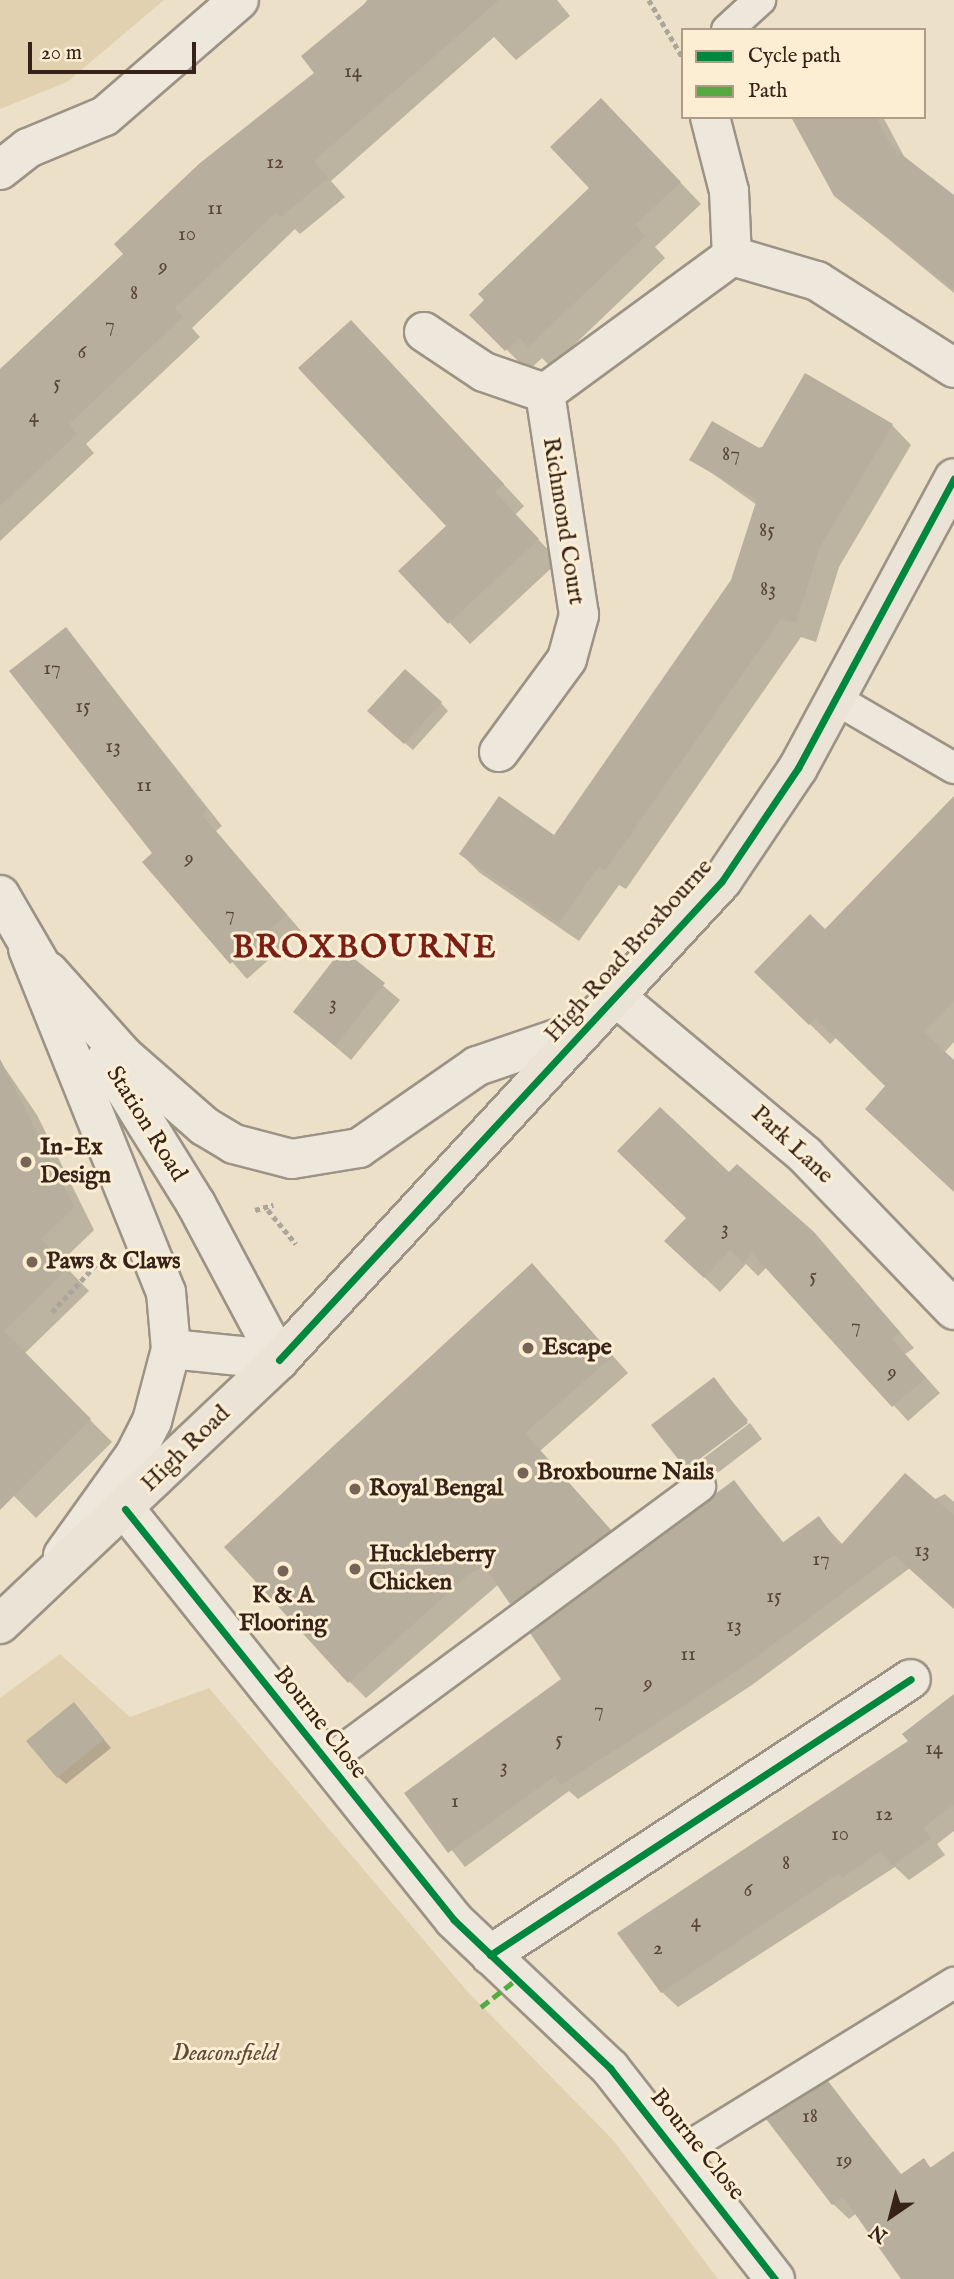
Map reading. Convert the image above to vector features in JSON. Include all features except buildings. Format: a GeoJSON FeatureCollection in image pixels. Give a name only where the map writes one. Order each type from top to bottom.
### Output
{"type":"FeatureCollection","features":[{"type":"Feature","properties":{"kind":"main road","name":"High Road Broxbourne"},"geometry":{"type":"LineString","coordinates":[[279,1360],[722,881],[798,768],[954,478]]}},
{"type":"Feature","properties":{"kind":"main road","name":"High Road"},"geometry":{"type":"LineString","coordinates":[[0,1624],[125,1509],[279,1360]]}},
{"type":"Feature","properties":{"kind":"street"},"geometry":{"type":"LineString","coordinates":[[0,170],[27,148],[105,116],[239,0]]}},
{"type":"Feature","properties":{"kind":"street"},"geometry":{"type":"LineString","coordinates":[[711,119],[729,191],[732,256]]}},
{"type":"Feature","properties":{"kind":"street"},"geometry":{"type":"LineString","coordinates":[[732,256],[817,281],[954,368]]}},
{"type":"Feature","properties":{"kind":"street"},"geometry":{"type":"LineString","coordinates":[[424,332],[484,372],[545,393],[732,256]]}},
{"type":"Feature","properties":{"kind":"street","name":"Richmond Court"},"geometry":{"type":"LineString","coordinates":[[499,752],[567,659],[579,615],[545,393]]}},
{"type":"Feature","properties":{"kind":"street","name":"Station Road"},"geometry":{"type":"LineString","coordinates":[[0,895],[28,948],[196,1204],[279,1360]]}},
{"type":"Feature","properties":{"kind":"street"},"geometry":{"type":"LineString","coordinates":[[28,948],[163,1094],[234,1144],[284,1158],[359,1148],[477,1066],[585,1029]]}},
{"type":"Feature","properties":{"kind":"street"},"geometry":{"type":"LineString","coordinates":[[28,948],[166,1293],[171,1349],[152,1421],[134,1456],[45,1583]]}},
{"type":"Feature","properties":{"kind":"street","name":"Park Lane"},"geometry":{"type":"LineString","coordinates":[[615,996],[805,1155],[954,1310]]}},
{"type":"Feature","properties":{"kind":"street"},"geometry":{"type":"LineString","coordinates":[[171,1349],[279,1360]]}},
{"type":"Feature","properties":{"kind":"street","name":"Bourne Close"},"geometry":{"type":"LineString","coordinates":[[125,1509],[454,1920],[601,2059],[680,2152],[775,2279]]}},
{"type":"Feature","properties":{"kind":"street"},"geometry":{"type":"LineString","coordinates":[[491,1955],[911,1679]]}},
{"type":"Feature","properties":{"kind":"lane"},"geometry":{"type":"LineString","coordinates":[[729,28],[760,0]]}},
{"type":"Feature","properties":{"kind":"lane"},"geometry":{"type":"LineString","coordinates":[[834,698],[954,768]]}},
{"type":"Feature","properties":{"kind":"lane"},"geometry":{"type":"LineString","coordinates":[[326,1762],[700,1486]]}},
{"type":"Feature","properties":{"kind":"lane"},"geometry":{"type":"LineString","coordinates":[[680,2152],[954,1983]]}},
{"type":"Feature","properties":{"kind":"path"},"geometry":{"type":"LineString","coordinates":[[649,0],[681,55]]}},
{"type":"Feature","properties":{"kind":"path"},"geometry":{"type":"LineString","coordinates":[[268,1210],[296,1244]]}},
{"type":"Feature","properties":{"kind":"path"},"geometry":{"type":"LineString","coordinates":[[52,1312],[111,1250]]}},
{"type":"Feature","properties":{"kind":"green space"},"geometry":{"type":"Polygon","coordinates":[[[0,0],[164,0],[67,82],[0,109],[0,0]]]}},
{"type":"Feature","properties":{"kind":"green space","name":"Deaconsfield"},"geometry":{"type":"Polygon","coordinates":[[[60,1654],[130,1717],[209,1688],[467,1991],[614,2141],[718,2279],[0,2279],[0,1698],[60,1654]]]}},
{"type":"Feature","properties":{"kind":"marked path"},"geometry":{"type":"LineString","coordinates":[[481,2007],[517,1979]]}},
{"type":"Feature","properties":{"kind":"cycle path"},"geometry":{"type":"LineString","coordinates":[[279,1360],[722,881],[798,768],[954,478]]}},
{"type":"Feature","properties":{"kind":"cycle path"},"geometry":{"type":"LineString","coordinates":[[125,1509],[454,1920],[610,2068],[775,2279]]}},
{"type":"Feature","properties":{"kind":"cycle path"},"geometry":{"type":"LineString","coordinates":[[490,1955],[911,1679]]}},
{"type":"Feature","properties":{"kind":"place","name":"In-Ex Design"},"geometry":{"type":"Point","coordinates":[26,1162]}},
{"type":"Feature","properties":{"kind":"place","name":"Paws & Claws"},"geometry":{"type":"Point","coordinates":[32,1262]}},
{"type":"Feature","properties":{"kind":"place","name":"Escape"},"geometry":{"type":"Point","coordinates":[528,1348]}},
{"type":"Feature","properties":{"kind":"place","name":"Broxbourne Nails"},"geometry":{"type":"Point","coordinates":[523,1473]}},
{"type":"Feature","properties":{"kind":"place","name":"Royal Bengal"},"geometry":{"type":"Point","coordinates":[355,1489]}},
{"type":"Feature","properties":{"kind":"place","name":"Huckleberry Chicken"},"geometry":{"type":"Point","coordinates":[355,1569]}},
{"type":"Feature","properties":{"kind":"place","name":"K & A Flooring"},"geometry":{"type":"Point","coordinates":[283,1571]}},
{"type":"Feature","properties":{"kind":"district","name":"BROXBOURNE"},"geometry":{"type":"Point","coordinates":[365,949]}}]}
